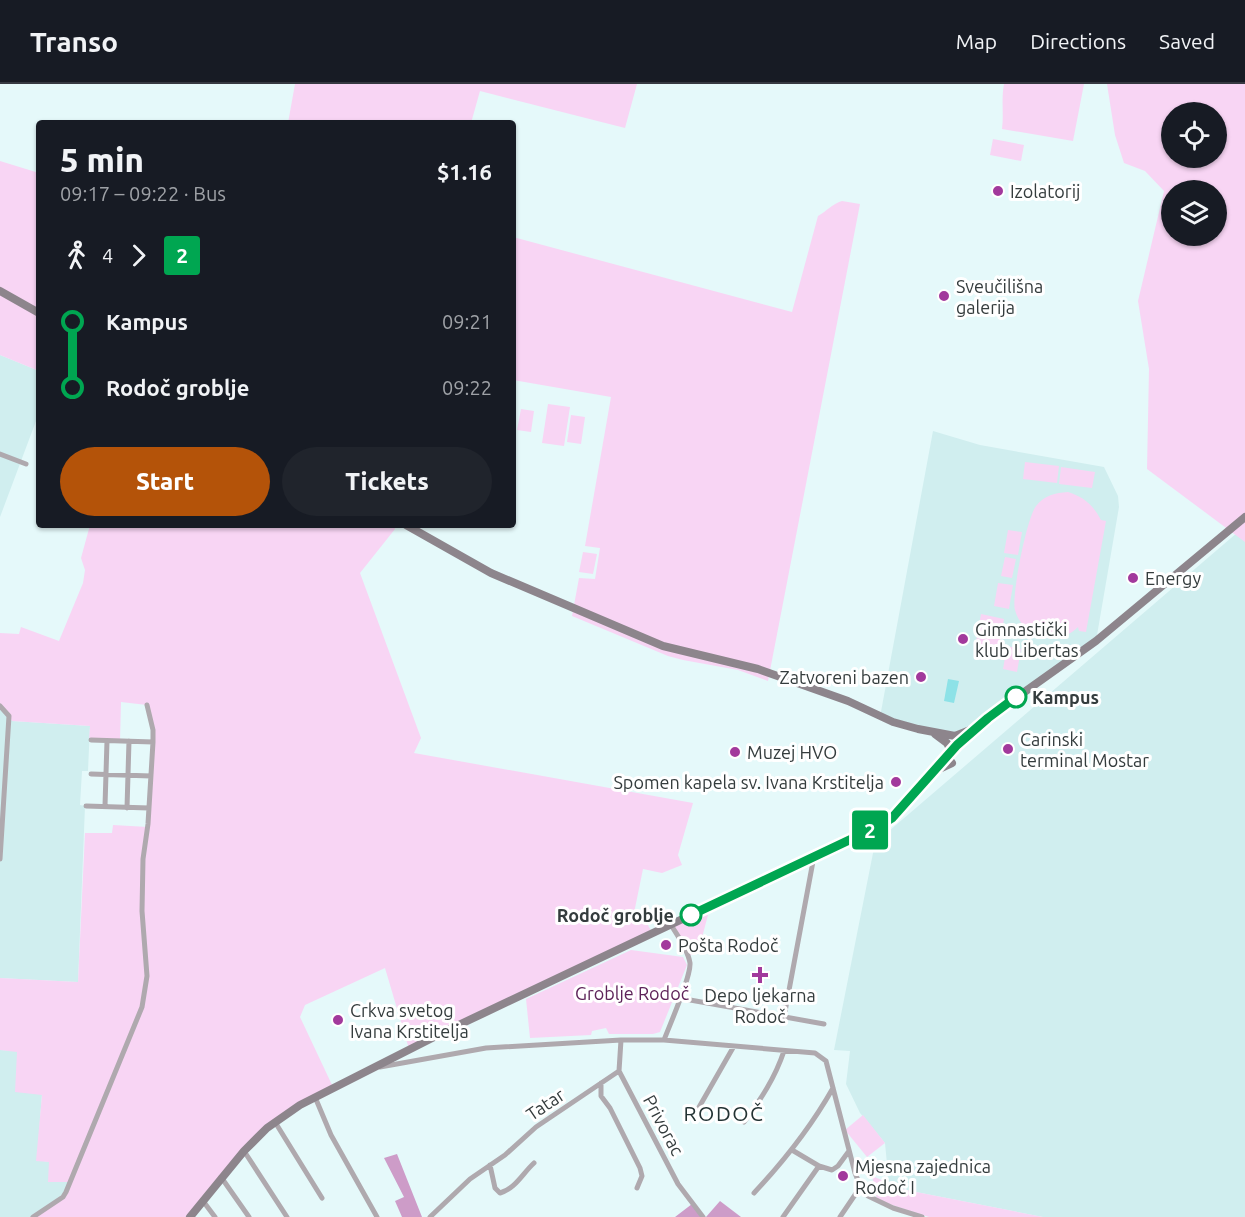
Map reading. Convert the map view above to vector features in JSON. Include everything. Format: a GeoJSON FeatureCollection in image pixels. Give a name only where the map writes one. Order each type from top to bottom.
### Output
{"type":"FeatureCollection","features":[{"type":"Feature","properties":{"kind":"street"},"geometry":{"type":"LineString","coordinates":[[0,291],[36,311]]}},
{"type":"Feature","properties":{"kind":"street"},"geometry":{"type":"LineString","coordinates":[[0,454],[26,464]]}},
{"type":"Feature","properties":{"kind":"street"},"geometry":{"type":"LineString","coordinates":[[411,528],[491,573],[663,646],[758,669],[828,694],[893,722],[948,735],[964,733],[986,720],[1096,641],[1245,517]]}},
{"type":"Feature","properties":{"kind":"street"},"geometry":{"type":"LineString","coordinates":[[33,1217],[63,1197],[66,1192],[142,1007],[147,976],[142,911],[143,859],[153,742],[153,730],[147,705]]}},
{"type":"Feature","properties":{"kind":"street"},"geometry":{"type":"LineString","coordinates":[[0,706],[9,716],[0,859]]}},
{"type":"Feature","properties":{"kind":"street"},"geometry":{"type":"LineString","coordinates":[[191,1217],[221,1177],[244,1151],[275,1122],[315,1097],[446,1031],[881,825],[892,818],[954,748],[986,720]]}},
{"type":"Feature","properties":{"kind":"street"},"geometry":{"type":"LineString","coordinates":[[932,732],[954,748]]}},
{"type":"Feature","properties":{"kind":"street"},"geometry":{"type":"LineString","coordinates":[[948,735],[954,748]]}},
{"type":"Feature","properties":{"kind":"street"},"geometry":{"type":"LineString","coordinates":[[91,740],[153,742]]}},
{"type":"Feature","properties":{"kind":"street"},"geometry":{"type":"LineString","coordinates":[[105,807],[107,741]]}},
{"type":"Feature","properties":{"kind":"street"},"geometry":{"type":"LineString","coordinates":[[127,808],[129,741]]}},
{"type":"Feature","properties":{"kind":"street"},"geometry":{"type":"LineString","coordinates":[[930,775],[952,763]]}},
{"type":"Feature","properties":{"kind":"street"},"geometry":{"type":"LineString","coordinates":[[91,774],[151,776]]}},
{"type":"Feature","properties":{"kind":"street"},"geometry":{"type":"LineString","coordinates":[[87,806],[148,808]]}},
{"type":"Feature","properties":{"kind":"street"},"geometry":{"type":"LineString","coordinates":[[784,1017],[814,856]]}},
{"type":"Feature","properties":{"kind":"street"},"geometry":{"type":"LineString","coordinates":[[664,1040],[689,975],[690,963],[671,925]]}},
{"type":"Feature","properties":{"kind":"street"},"geometry":{"type":"LineString","coordinates":[[679,998],[824,1024]]}},
{"type":"Feature","properties":{"kind":"street"},"geometry":{"type":"LineString","coordinates":[[374,1068],[486,1048],[621,1040],[664,1040],[815,1053],[824,1058],[855,1173],[861,1186],[868,1196],[876,1201],[920,1217]]}},
{"type":"Feature","properties":{"kind":"street"},"geometry":{"type":"LineString","coordinates":[[619,1071],[621,1040]]}},
{"type":"Feature","properties":{"kind":"street"},"geometry":{"type":"LineString","coordinates":[[694,1116],[734,1046]]}},
{"type":"Feature","properties":{"kind":"street"},"geometry":{"type":"LineString","coordinates":[[744,1122],[764,1096],[784,1051]]}},
{"type":"Feature","properties":{"kind":"street","name":"Tatar"},"geometry":{"type":"LineString","coordinates":[[430,1217],[470,1179],[505,1155],[536,1127],[619,1071]]}},
{"type":"Feature","properties":{"kind":"street","name":"Privorac"},"geometry":{"type":"LineString","coordinates":[[619,1071],[678,1184],[703,1217]]}},
{"type":"Feature","properties":{"kind":"street"},"geometry":{"type":"LineString","coordinates":[[601,1083],[601,1096],[610,1108],[640,1168],[642,1176],[637,1188]]}},
{"type":"Feature","properties":{"kind":"street"},"geometry":{"type":"LineString","coordinates":[[754,1193],[792,1150],[833,1088]]}},
{"type":"Feature","properties":{"kind":"street"},"geometry":{"type":"LineString","coordinates":[[315,1097],[336,1145],[377,1217]]}},
{"type":"Feature","properties":{"kind":"street"},"geometry":{"type":"LineString","coordinates":[[275,1122],[322,1198]]}},
{"type":"Feature","properties":{"kind":"street"},"geometry":{"type":"LineString","coordinates":[[792,1150],[828,1170],[835,1169],[849,1151]]}},
{"type":"Feature","properties":{"kind":"street"},"geometry":{"type":"LineString","coordinates":[[244,1151],[287,1217]]}},
{"type":"Feature","properties":{"kind":"street"},"geometry":{"type":"LineString","coordinates":[[490,1165],[495,1188],[500,1193],[519,1181],[534,1163]]}},
{"type":"Feature","properties":{"kind":"street"},"geometry":{"type":"LineString","coordinates":[[783,1217],[819,1166]]}},
{"type":"Feature","properties":{"kind":"street"},"geometry":{"type":"LineString","coordinates":[[221,1177],[249,1217]]}},
{"type":"Feature","properties":{"kind":"street"},"geometry":{"type":"LineString","coordinates":[[840,1217],[861,1186]]}},
{"type":"Feature","properties":{"kind":"street"},"geometry":{"type":"LineString","coordinates":[[203,1201],[215,1217]]}},
{"type":"Feature","properties":{"kind":"shaded area"},"geometry":{"type":"Polygon","coordinates":[[[0,355],[36,370],[36,421],[0,517],[0,355]]]}},
{"type":"Feature","properties":{"kind":"shaded area"},"geometry":{"type":"Polygon","coordinates":[[[933,431],[980,445],[1104,467],[1118,496],[1119,507],[1096,641],[986,720],[959,735],[880,717],[933,431]]]}},
{"type":"Feature","properties":{"kind":"shaded area"},"geometry":{"type":"Polygon","coordinates":[[[1245,526],[1245,1217],[1043,1217],[889,1185],[885,1143],[860,1113],[846,1084],[850,1051],[834,1050],[875,843],[1245,526]]]}},
{"type":"Feature","properties":{"kind":"shaded area"},"geometry":{"type":"Polygon","coordinates":[[[0,706],[12,721],[90,726],[88,771],[82,771],[80,805],[85,806],[78,982],[0,978],[0,706]]]}},
{"type":"Feature","properties":{"kind":"shaded area"},"geometry":{"type":"Polygon","coordinates":[[[0,1050],[17,1051],[42,1094],[37,1160],[49,1162],[69,1182],[66,1192],[33,1217],[0,1217],[0,1050]]]}},
{"type":"Feature","properties":{"kind":"shaded area"},"geometry":{"type":"Polygon","coordinates":[[[397,1154],[422,1217],[402,1217],[395,1201],[404,1197],[384,1158],[397,1154]]]}},
{"type":"Feature","properties":{"kind":"shaded area"},"geometry":{"type":"Polygon","coordinates":[[[720,1201],[741,1217],[706,1217],[720,1201]]]}},
{"type":"Feature","properties":{"kind":"shaded area"},"geometry":{"type":"Polygon","coordinates":[[[692,1204],[703,1217],[675,1217],[692,1204]]]}},
{"type":"Feature","properties":{"kind":"green space"},"geometry":{"type":"Polygon","coordinates":[[[295,84],[637,84],[625,128],[480,91],[472,120],[289,120],[295,84]]]}},
{"type":"Feature","properties":{"kind":"green space"},"geometry":{"type":"Polygon","coordinates":[[[1004,84],[1084,84],[1073,141],[1002,129],[1004,84]]]}},
{"type":"Feature","properties":{"kind":"green space"},"geometry":{"type":"Polygon","coordinates":[[[1107,84],[1245,84],[1245,542],[1147,469],[1149,369],[1138,301],[1161,204],[1161,246],[1227,246],[1227,180],[1161,180],[1161,188],[1145,171],[1124,163],[1115,135],[1107,84]]]}},
{"type":"Feature","properties":{"kind":"green space"},"geometry":{"type":"Polygon","coordinates":[[[993,139],[1024,145],[1021,161],[990,155],[993,139]]]}},
{"type":"Feature","properties":{"kind":"green space"},"geometry":{"type":"Polygon","coordinates":[[[0,161],[36,172],[36,370],[0,355],[0,161]]]}},
{"type":"Feature","properties":{"kind":"green space"},"geometry":{"type":"Polygon","coordinates":[[[842,201],[860,204],[768,681],[738,670],[668,656],[572,616],[579,578],[595,579],[600,548],[585,546],[611,397],[516,381],[516,238],[792,312],[818,216],[842,201]]]}},
{"type":"Feature","properties":{"kind":"green space"},"geometry":{"type":"Polygon","coordinates":[[[548,404],[570,407],[564,446],[542,443],[548,404]]]}},
{"type":"Feature","properties":{"kind":"green space"},"geometry":{"type":"Polygon","coordinates":[[[521,409],[534,411],[531,432],[517,430],[521,409]]]}},
{"type":"Feature","properties":{"kind":"green space"},"geometry":{"type":"Polygon","coordinates":[[[571,415],[585,417],[581,444],[567,442],[571,415]]]}},
{"type":"Feature","properties":{"kind":"green space"},"geometry":{"type":"Polygon","coordinates":[[[1025,462],[1059,466],[1057,483],[1023,479],[1025,462]]]}},
{"type":"Feature","properties":{"kind":"green space"},"geometry":{"type":"Polygon","coordinates":[[[1061,467],[1095,472],[1092,488],[1059,484],[1061,467]]]}},
{"type":"Feature","properties":{"kind":"green space"},"geometry":{"type":"Polygon","coordinates":[[[1068,492],[1088,502],[1101,520],[1106,521],[1086,632],[1079,631],[1078,627],[1061,637],[1052,638],[1033,633],[1025,627],[1015,610],[1015,590],[1024,540],[1032,513],[1043,499],[1050,495],[1068,492]]]}},
{"type":"Feature","properties":{"kind":"green space"},"geometry":{"type":"Polygon","coordinates":[[[89,528],[395,528],[360,573],[421,738],[414,753],[693,803],[678,855],[682,865],[662,873],[643,869],[634,913],[641,913],[653,934],[409,1049],[385,968],[305,1005],[300,1017],[333,1087],[267,1128],[189,1217],[33,1217],[63,1197],[69,1182],[48,1182],[49,1162],[36,1161],[42,1095],[15,1092],[17,1052],[0,1050],[0,978],[78,982],[85,833],[112,833],[113,825],[148,827],[153,730],[147,705],[121,702],[120,741],[89,740],[90,726],[12,721],[5,709],[0,706],[0,633],[19,634],[21,627],[59,641],[83,583],[85,570],[81,558],[89,528]]]}},
{"type":"Feature","properties":{"kind":"green space"},"geometry":{"type":"Polygon","coordinates":[[[1008,530],[1022,532],[1018,555],[1004,553],[1008,530]]]}},
{"type":"Feature","properties":{"kind":"green space"},"geometry":{"type":"Polygon","coordinates":[[[583,552],[597,554],[593,574],[579,572],[583,552]]]}},
{"type":"Feature","properties":{"kind":"green space"},"geometry":{"type":"Polygon","coordinates":[[[1005,557],[1016,559],[1012,578],[1001,576],[1005,557]]]}},
{"type":"Feature","properties":{"kind":"green space"},"geometry":{"type":"Polygon","coordinates":[[[998,583],[1013,585],[1009,609],[994,606],[998,583]]]}},
{"type":"Feature","properties":{"kind":"green space"},"geometry":{"type":"Polygon","coordinates":[[[981,614],[1004,619],[997,657],[974,653],[981,614]]]}},
{"type":"Feature","properties":{"kind":"green space"},"geometry":{"type":"Polygon","coordinates":[[[1007,646],[1021,649],[1017,672],[1003,669],[1007,646]]]}},
{"type":"Feature","properties":{"kind":"green space"},"geometry":{"type":"Polygon","coordinates":[[[705,908],[709,911],[698,953],[687,956],[671,925],[705,908]]]}},
{"type":"Feature","properties":{"kind":"green space","name":"Groblje Rodoč"},"geometry":{"type":"Polygon","coordinates":[[[631,950],[683,957],[687,965],[660,1032],[609,1034],[606,1028],[592,1031],[591,1035],[530,1038],[526,999],[631,950]]]}},
{"type":"Feature","properties":{"kind":"green space"},"geometry":{"type":"Polygon","coordinates":[[[863,1115],[885,1143],[867,1157],[845,1130],[863,1115]]]}},
{"type":"Feature","properties":{"kind":"green space"},"geometry":{"type":"Polygon","coordinates":[[[872,1176],[906,1190],[1043,1217],[929,1217],[877,1200],[872,1176]]]}},
{"type":"Feature","properties":{"kind":"water"},"geometry":{"type":"Polygon","coordinates":[[[948,679],[959,681],[954,703],[944,701],[948,679]]]}},
{"type":"Feature","properties":{"kind":"bus line","name":"2"},"geometry":{"type":"LineString","coordinates":[[691,915],[892,818],[957,745],[1016,697]]}},
{"type":"Feature","properties":{"kind":"place","name":"Izolatorij"},"geometry":{"type":"Point","coordinates":[998,191]}},
{"type":"Feature","properties":{"kind":"place","name":"Sveučilišna galerija"},"geometry":{"type":"Point","coordinates":[944,296]}},
{"type":"Feature","properties":{"kind":"place","name":"Energy"},"geometry":{"type":"Point","coordinates":[1133,578]}},
{"type":"Feature","properties":{"kind":"place","name":"Gimnastički klub Libertas"},"geometry":{"type":"Point","coordinates":[963,639]}},
{"type":"Feature","properties":{"kind":"place","name":"Zatvoreni bazen"},"geometry":{"type":"Point","coordinates":[921,677]}},
{"type":"Feature","properties":{"kind":"place","name":"Kampus"},"geometry":{"type":"Point","coordinates":[1016,697]}},
{"type":"Feature","properties":{"kind":"place","name":"Carinski terminal Mostar"},"geometry":{"type":"Point","coordinates":[1008,749]}},
{"type":"Feature","properties":{"kind":"place","name":"Muzej HVO"},"geometry":{"type":"Point","coordinates":[735,752]}},
{"type":"Feature","properties":{"kind":"place","name":"Spomen kapela sv. Ivana Krstitelja"},"geometry":{"type":"Point","coordinates":[896,782]}},
{"type":"Feature","properties":{"kind":"place","name":"Rodoč groblje"},"geometry":{"type":"Point","coordinates":[691,915]}},
{"type":"Feature","properties":{"kind":"place","name":"Pošta Rodoč"},"geometry":{"type":"Point","coordinates":[666,945]}},
{"type":"Feature","properties":{"kind":"place","name":"Depo ljekarna Rodoč"},"geometry":{"type":"Point","coordinates":[760,975]}},
{"type":"Feature","properties":{"kind":"place","name":"Crkva svetog Ivana Krstitelja"},"geometry":{"type":"Point","coordinates":[338,1020]}},
{"type":"Feature","properties":{"kind":"place","name":"Mjesna zajednica Rodoč I"},"geometry":{"type":"Point","coordinates":[843,1176]}},
{"type":"Feature","properties":{"kind":"district","name":"RODOČ"},"geometry":{"type":"Point","coordinates":[724,1113]}}]}
